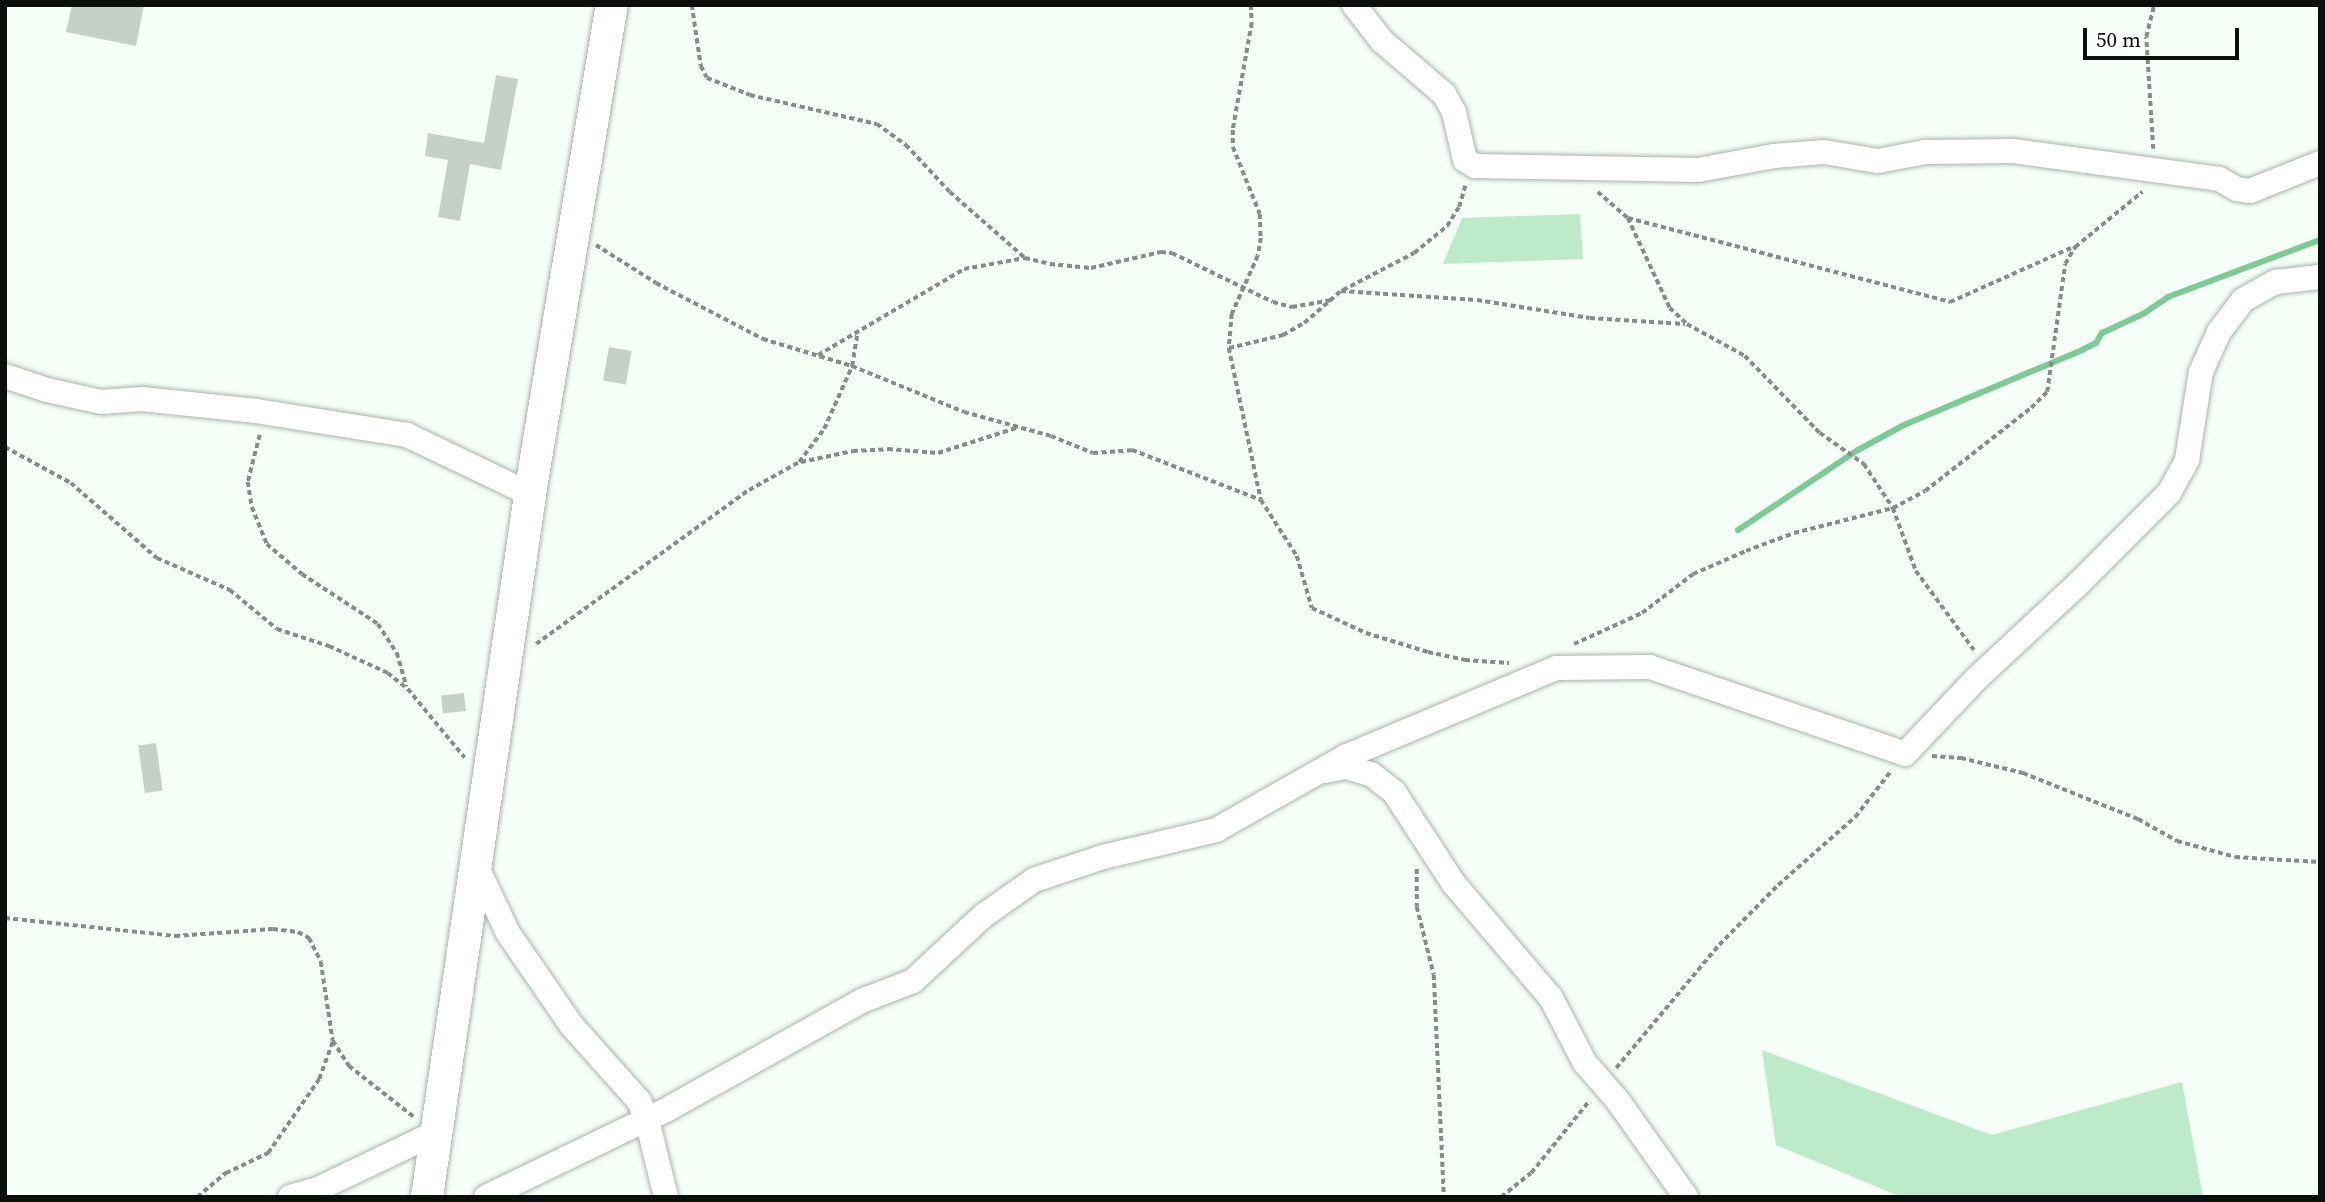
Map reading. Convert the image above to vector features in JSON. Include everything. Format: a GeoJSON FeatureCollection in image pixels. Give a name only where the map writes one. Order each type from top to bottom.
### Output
{"type":"FeatureCollection","features":[{"type":"Feature","properties":{"kind":"street"},"geometry":{"type":"LineString","coordinates":[[426,1197],[489,787],[530,494],[612,5]]}},
{"type":"Feature","properties":{"kind":"street"},"geometry":{"type":"LineString","coordinates":[[1353,5],[1382,41],[1444,94],[1454,112],[1465,160],[1475,166],[1698,170],[1774,156],[1824,152],[1878,161],[1925,152],[2013,151],[2105,161],[2154,172],[2219,179],[2237,190],[2250,191],[2320,163]]}},
{"type":"Feature","properties":{"kind":"street"},"geometry":{"type":"LineString","coordinates":[[486,1197],[647,1120],[864,1000],[913,981],[983,916],[1034,880],[1103,857],[1216,830],[1347,756],[1556,668],[1650,667],[1905,754],[1987,668],[2078,584],[2169,493],[2187,460],[2201,372],[2219,332],[2243,300],[2276,282],[2320,277]]}},
{"type":"Feature","properties":{"kind":"street"},"geometry":{"type":"LineString","coordinates":[[5,376],[47,390],[101,402],[142,399],[267,412],[407,435],[530,494]]}},
{"type":"Feature","properties":{"kind":"street"},"geometry":{"type":"LineString","coordinates":[[1317,772],[1346,767],[1371,774],[1394,792],[1454,884],[1551,998],[1584,1063],[1603,1084],[1686,1197]]}},
{"type":"Feature","properties":{"kind":"street"},"geometry":{"type":"LineString","coordinates":[[476,865],[508,933],[572,1026],[639,1101],[647,1120],[666,1197]]}},
{"type":"Feature","properties":{"kind":"street"},"geometry":{"type":"LineString","coordinates":[[290,1197],[318,1189],[435,1133]]}},
{"type":"Feature","properties":{"kind":"path"},"geometry":{"type":"LineString","coordinates":[[692,5],[701,66],[707,78],[750,95],[877,124],[906,145],[950,192],[1025,258]]}},
{"type":"Feature","properties":{"kind":"path"},"geometry":{"type":"LineString","coordinates":[[1251,5],[1252,23],[1233,130],[1233,147],[1260,214],[1261,238],[1258,256],[1231,314],[1229,348],[1261,500],[1297,556],[1312,608],[1366,632],[1428,652],[1465,660],[1514,663]]}},
{"type":"Feature","properties":{"kind":"path"},"geometry":{"type":"LineString","coordinates":[[1628,218],[1950,302],[2075,247],[2141,193],[2154,172],[2146,37],[2154,5]]}},
{"type":"Feature","properties":{"kind":"path"},"geometry":{"type":"LineString","coordinates":[[1229,348],[1283,335],[1304,323],[1341,291],[1415,253],[1447,226],[1465,190],[1465,160]]}},
{"type":"Feature","properties":{"kind":"path"},"geometry":{"type":"LineString","coordinates":[[1593,190],[1603,194],[1628,218],[1670,308],[1687,324],[1745,356],[1820,433],[1864,464],[1893,508],[1916,571],[1987,668]]}},
{"type":"Feature","properties":{"kind":"path"},"geometry":{"type":"LineString","coordinates":[[575,232],[727,321],[763,339],[852,366],[964,412],[1019,427],[1093,453],[1132,450],[1261,500]]}},
{"type":"Feature","properties":{"kind":"path"},"geometry":{"type":"LineString","coordinates":[[1569,647],[1642,613],[1693,574],[1746,551],[1794,533],[1893,508],[1925,491],[2031,408],[2047,393],[2065,264],[2075,247]]}},
{"type":"Feature","properties":{"kind":"path"},"geometry":{"type":"LineString","coordinates":[[818,355],[964,269],[1025,258],[1050,264],[1091,268],[1161,252],[1172,253],[1214,276],[1243,286],[1273,302],[1292,307],[1330,300]]}},
{"type":"Feature","properties":{"kind":"path"},"geometry":{"type":"LineString","coordinates":[[1341,291],[1477,300],[1590,318],[1687,324]]}},
{"type":"Feature","properties":{"kind":"path"},"geometry":{"type":"LineString","coordinates":[[799,462],[824,429],[852,366],[858,333]]}},
{"type":"Feature","properties":{"kind":"path"},"geometry":{"type":"LineString","coordinates":[[267,412],[248,482],[252,507],[267,544],[302,574],[378,624],[397,653],[408,689]]}},
{"type":"Feature","properties":{"kind":"path"},"geometry":{"type":"LineString","coordinates":[[506,666],[749,490],[799,462],[853,451],[888,449],[938,453],[1019,427]]}},
{"type":"Feature","properties":{"kind":"path"},"geometry":{"type":"LineString","coordinates":[[5,447],[71,484],[157,558],[230,590],[277,629],[329,646],[388,673],[408,689],[489,787]]}},
{"type":"Feature","properties":{"kind":"path"},"geometry":{"type":"LineString","coordinates":[[1501,1197],[1531,1173],[1719,945],[1778,885],[1854,817],[1905,754],[1961,758],[2022,773],[2138,819],[2177,841],[2235,857],[2320,862]]}},
{"type":"Feature","properties":{"kind":"path"},"geometry":{"type":"LineString","coordinates":[[1417,868],[1417,908],[1434,975],[1444,1197]]}},
{"type":"Feature","properties":{"kind":"path"},"geometry":{"type":"LineString","coordinates":[[5,918],[175,936],[273,929],[298,932],[309,937],[321,962],[333,1041],[349,1066],[435,1133]]}},
{"type":"Feature","properties":{"kind":"path"},"geometry":{"type":"LineString","coordinates":[[197,1197],[226,1173],[268,1153],[319,1079],[333,1041]]}},
{"type":"Feature","properties":{"kind":"green space"},"geometry":{"type":"Polygon","coordinates":[[[1580,214],[1583,259],[1443,264],[1462,218],[1580,214]]]}},
{"type":"Feature","properties":{"kind":"green space"},"geometry":{"type":"Polygon","coordinates":[[[1762,1050],[1992,1135],[2182,1082],[2203,1197],[1901,1197],[1776,1145],[1762,1050]]]}},
{"type":"Feature","properties":{"kind":"building"},"geometry":{"type":"Polygon","coordinates":[[[72,5],[144,5],[136,46],[66,32],[72,5]]]}},
{"type":"Feature","properties":{"kind":"building"},"geometry":{"type":"Polygon","coordinates":[[[496,75],[518,79],[501,170],[470,164],[460,221],[438,217],[448,160],[425,156],[428,133],[484,143],[496,75]]]}},
{"type":"Feature","properties":{"kind":"building"},"geometry":{"type":"Polygon","coordinates":[[[609,347],[632,351],[626,384],[603,380],[609,347]]]}},
{"type":"Feature","properties":{"kind":"building"},"geometry":{"type":"Polygon","coordinates":[[[464,693],[466,711],[443,713],[441,695],[464,693]]]}},
{"type":"Feature","properties":{"kind":"building"},"geometry":{"type":"Polygon","coordinates":[[[156,743],[163,791],[145,793],[138,746],[156,743]]]}},
{"type":"Feature","properties":{"kind":"waterway"},"geometry":{"type":"LineString","coordinates":[[1738,530],[1858,450],[1904,425],[2082,350],[2096,343],[2102,333],[2143,314],[2168,297],[2320,240]]}}]}
